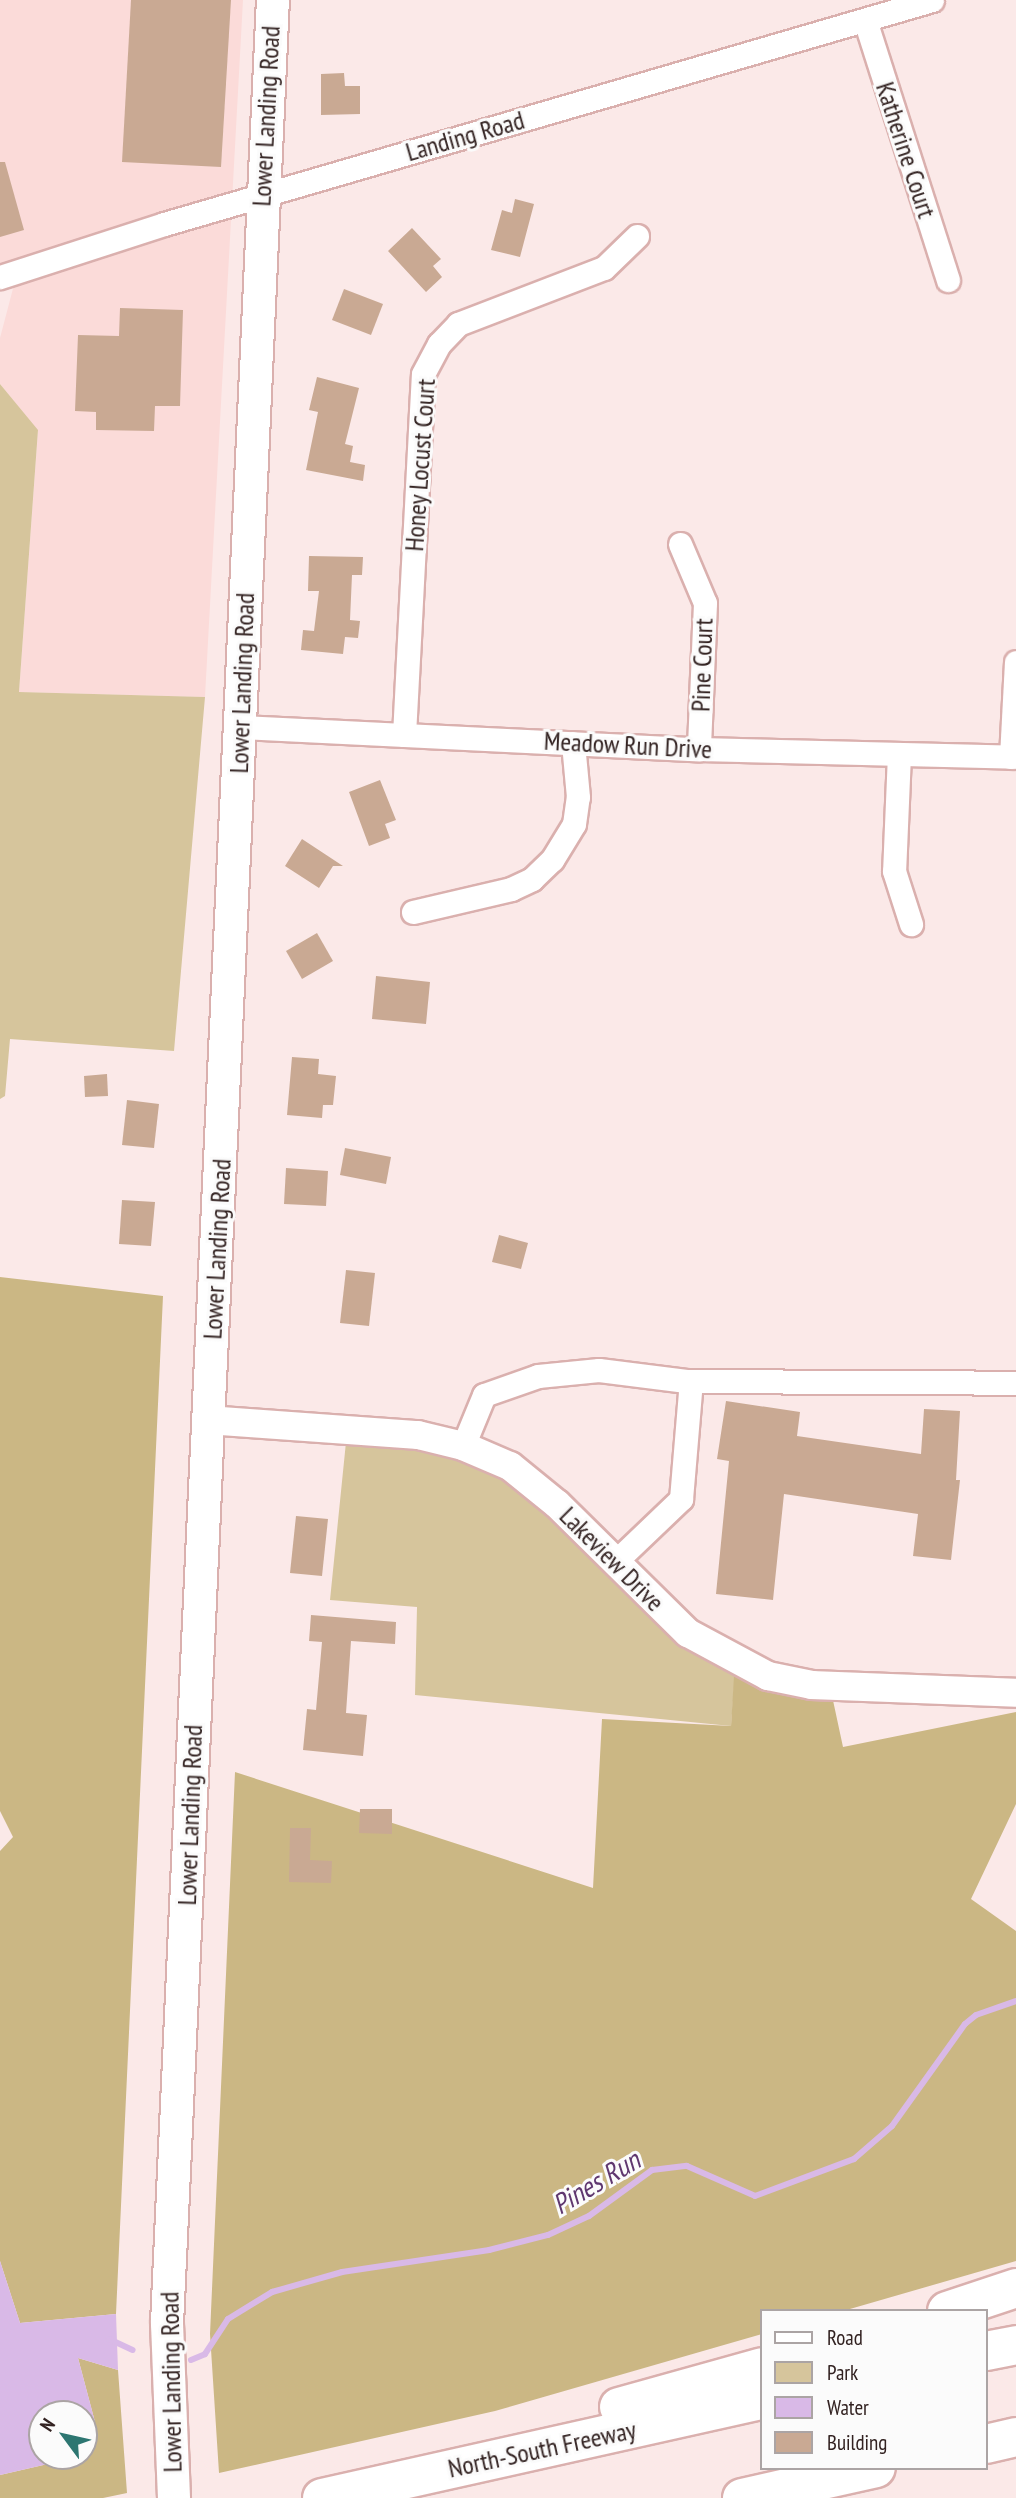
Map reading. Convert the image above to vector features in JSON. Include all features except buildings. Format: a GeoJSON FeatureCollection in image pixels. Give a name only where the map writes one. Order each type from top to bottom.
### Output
{"type":"FeatureCollection","features":[{"type":"Feature","properties":{"kind":"highway"},"geometry":{"type":"LineString","coordinates":[[953,2309],[1016,2288]]}},
{"type":"Feature","properties":{"kind":"highway"},"geometry":{"type":"LineString","coordinates":[[988,2351],[1016,2344]]}},
{"type":"Feature","properties":{"kind":"highway"},"geometry":{"type":"LineString","coordinates":[[417,2476],[562,2422],[760,2368]]}},
{"type":"Feature","properties":{"kind":"highway","name":"North-South Freeway"},"geometry":{"type":"LineString","coordinates":[[322,2498],[760,2400]]}},
{"type":"Feature","properties":{"kind":"highway"},"geometry":{"type":"LineString","coordinates":[[988,2444],[1016,2437]]}},
{"type":"Feature","properties":{"kind":"highway"},"geometry":{"type":"LineString","coordinates":[[742,2498],[867,2470]]}},
{"type":"Feature","properties":{"kind":"main road","name":"Lower Landing Road"},"geometry":{"type":"LineString","coordinates":[[174,2498],[167,2324],[241,727],[261,195],[273,0]]}},
{"type":"Feature","properties":{"kind":"street","name":"Landing Road"},"geometry":{"type":"LineString","coordinates":[[0,277],[261,195],[932,0]]}},
{"type":"Feature","properties":{"kind":"street","name":"Katherine Court"},"geometry":{"type":"LineString","coordinates":[[865,20],[948,280]]}},
{"type":"Feature","properties":{"kind":"street","name":"Honey Locust Court"},"geometry":{"type":"LineString","coordinates":[[404,735],[422,374],[439,344],[458,324],[604,268],[637,236]]}},
{"type":"Feature","properties":{"kind":"street","name":"Pine Court"},"geometry":{"type":"LineString","coordinates":[[681,544],[705,603],[699,749]]}},
{"type":"Feature","properties":{"kind":"street"},"geometry":{"type":"LineString","coordinates":[[1013,757],[1016,662]]}},
{"type":"Feature","properties":{"kind":"street","name":"Meadow Run Drive"},"geometry":{"type":"LineString","coordinates":[[241,727],[699,749],[1013,757]]}},
{"type":"Feature","properties":{"kind":"street"},"geometry":{"type":"LineString","coordinates":[[413,912],[511,889],[532,879],[552,860],[574,824],[578,797],[573,743]]}},
{"type":"Feature","properties":{"kind":"street"},"geometry":{"type":"LineString","coordinates":[[899,754],[894,871],[911,924]]}},
{"type":"Feature","properties":{"kind":"street"},"geometry":{"type":"LineString","coordinates":[[463,1446],[484,1395],[538,1376],[598,1370],[691,1381],[1016,1383]]}},
{"type":"Feature","properties":{"kind":"street"},"geometry":{"type":"LineString","coordinates":[[614,1563],[681,1499],[691,1381]]}},
{"type":"Feature","properties":{"kind":"street","name":"Lakeview Drive"},"geometry":{"type":"LineString","coordinates":[[207,1420],[358,1429],[463,1446],[510,1466],[557,1504],[688,1633],[768,1676],[812,1685],[1016,1693]]}},
{"type":"Feature","properties":{"kind":"shaded area"},"geometry":{"type":"Polygon","coordinates":[[[0,0],[243,0],[205,697],[19,692],[38,431],[0,384],[0,338],[15,281],[0,285],[0,0]]]}},
{"type":"Feature","properties":{"kind":"shaded area"},"geometry":{"type":"Polygon","coordinates":[[[0,1277],[163,1296],[116,2314],[20,2323],[0,2261],[0,1851],[13,1837],[0,1811],[0,1277]]]}},
{"type":"Feature","properties":{"kind":"shaded area"},"geometry":{"type":"Polygon","coordinates":[[[735,1659],[831,1691],[843,1747],[1016,1712],[1016,1804],[971,1899],[1016,1931],[1016,2261],[850,2309],[760,2309],[760,2335],[495,2411],[219,2473],[210,2334],[235,1772],[593,1888],[602,1719],[731,1726],[735,1659]]]}},
{"type":"Feature","properties":{"kind":"shaded area"},"geometry":{"type":"Polygon","coordinates":[[[78,2358],[118,2370],[127,2493],[103,2498],[0,2498],[0,2475],[28,2469],[98,2470],[98,2400],[89,2400],[78,2358]]]}},
{"type":"Feature","properties":{"kind":"green space"},"geometry":{"type":"Polygon","coordinates":[[[0,384],[38,430],[19,692],[205,697],[174,1051],[10,1039],[5,1096],[0,1099],[0,384]]]}},
{"type":"Feature","properties":{"kind":"green space"},"geometry":{"type":"Polygon","coordinates":[[[346,1442],[463,1446],[736,1661],[731,1726],[415,1695],[417,1607],[330,1600],[346,1442]]]}},
{"type":"Feature","properties":{"kind":"water"},"geometry":{"type":"Polygon","coordinates":[[[0,2261],[20,2323],[116,2314],[118,2370],[78,2358],[89,2400],[28,2400],[28,2469],[0,2475],[0,2261]]]}},
{"type":"Feature","properties":{"kind":"waterway","name":"Pines Run"},"geometry":{"type":"LineString","coordinates":[[191,2360],[205,2354],[228,2319],[272,2292],[342,2272],[489,2250],[548,2235],[589,2216],[652,2170],[687,2166],[755,2196],[854,2159],[892,2126],[965,2024],[976,2015],[1016,2001]]}},
{"type":"Feature","properties":{"kind":"waterway","name":"Pines Run"},"geometry":{"type":"LineString","coordinates":[[109,2339],[133,2350]]}}]}
